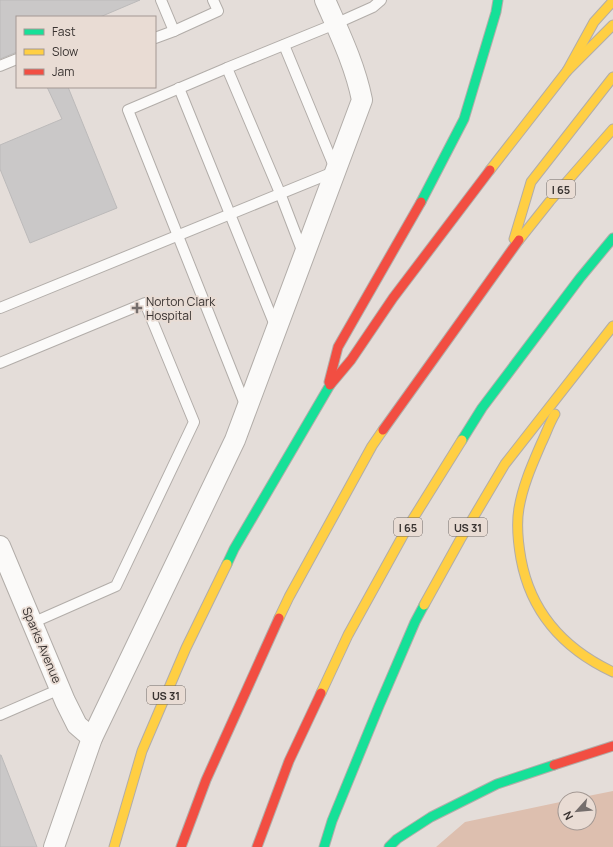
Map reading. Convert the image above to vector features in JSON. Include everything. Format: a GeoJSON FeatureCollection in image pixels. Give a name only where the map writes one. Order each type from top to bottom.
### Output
{"type":"FeatureCollection","features":[{"type":"Feature","properties":{"kind":"main road"},"geometry":{"type":"LineString","coordinates":[[328,387],[338,348],[414,216],[464,119],[496,12],[498,0]]}},
{"type":"Feature","properties":{"kind":"main road"},"geometry":{"type":"LineString","coordinates":[[567,71],[594,22],[613,1]]}},
{"type":"Feature","properties":{"kind":"main road","name":"US 31"},"geometry":{"type":"LineString","coordinates":[[114,847],[142,751],[186,648],[234,549],[328,387],[351,360],[393,298],[505,149],[567,71],[613,25]]}},
{"type":"Feature","properties":{"kind":"main road"},"geometry":{"type":"LineString","coordinates":[[511,250],[531,182],[613,77]]}},
{"type":"Feature","properties":{"kind":"main road","name":"I 65"},"geometry":{"type":"LineString","coordinates":[[181,847],[206,780],[289,597],[372,446],[511,250],[550,201],[613,129]]}},
{"type":"Feature","properties":{"kind":"main road","name":"I 65"},"geometry":{"type":"LineString","coordinates":[[257,847],[289,761],[348,634],[406,530],[482,408],[580,278],[613,238]]}},
{"type":"Feature","properties":{"kind":"main road","name":"US 31"},"geometry":{"type":"LineString","coordinates":[[324,847],[332,821],[415,622],[460,540],[505,464],[613,326]]}},
{"type":"Feature","properties":{"kind":"main road"},"geometry":{"type":"LineString","coordinates":[[583,364],[553,417],[523,488],[518,516],[517,536],[521,562],[526,579],[538,608],[546,620],[567,642],[586,658],[613,672]]}},
{"type":"Feature","properties":{"kind":"main road"},"geometry":{"type":"LineString","coordinates":[[389,847],[397,839],[431,817],[497,784],[613,746]]}},
{"type":"Feature","properties":{"kind":"street"},"geometry":{"type":"LineString","coordinates":[[54,847],[92,738],[235,440],[362,100],[359,85],[325,0]]}},
{"type":"Feature","properties":{"kind":"street","name":"Sparks Avenue"},"geometry":{"type":"LineString","coordinates":[[0,546],[60,689],[77,725],[92,738]]}},
{"type":"Feature","properties":{"kind":"lane"},"geometry":{"type":"LineString","coordinates":[[162,0],[174,31]]}},
{"type":"Feature","properties":{"kind":"lane"},"geometry":{"type":"LineString","coordinates":[[156,38],[218,11],[213,0]]}},
{"type":"Feature","properties":{"kind":"lane"},"geometry":{"type":"LineString","coordinates":[[247,408],[128,110],[335,24],[373,7],[380,0]]}},
{"type":"Feature","properties":{"kind":"lane"},"geometry":{"type":"LineString","coordinates":[[0,308],[336,171],[284,45]]}},
{"type":"Feature","properties":{"kind":"lane"},"geometry":{"type":"LineString","coordinates":[[0,66],[16,59]]}},
{"type":"Feature","properties":{"kind":"lane"},"geometry":{"type":"LineString","coordinates":[[227,68],[304,255]]}},
{"type":"Feature","properties":{"kind":"lane"},"geometry":{"type":"LineString","coordinates":[[179,88],[276,330]]}},
{"type":"Feature","properties":{"kind":"lane"},"geometry":{"type":"LineString","coordinates":[[0,363],[146,304],[194,422],[116,586],[32,623]]}},
{"type":"Feature","properties":{"kind":"lane"},"geometry":{"type":"LineString","coordinates":[[0,715],[60,689]]}},
{"type":"Feature","properties":{"kind":"shaded area"},"geometry":{"type":"Polygon","coordinates":[[[613,791],[613,847],[436,847],[465,822],[557,803],[557,831],[597,831],[597,794],[613,791]]]}},
{"type":"Feature","properties":{"kind":"building"},"geometry":{"type":"Polygon","coordinates":[[[0,0],[140,0],[102,16],[16,16],[16,52],[0,59],[0,0]]]}},
{"type":"Feature","properties":{"kind":"building"},"geometry":{"type":"Polygon","coordinates":[[[47,88],[68,88],[117,208],[30,243],[0,169],[0,145],[62,119],[47,88]]]}},
{"type":"Feature","properties":{"kind":"building"},"geometry":{"type":"Polygon","coordinates":[[[1,755],[37,847],[0,847],[1,755]]]}},
{"type":"Feature","properties":{"kind":"traffic: fast"},"geometry":{"type":"LineString","coordinates":[[421,202],[464,119],[496,12],[498,0]]}},
{"type":"Feature","properties":{"kind":"traffic: fast"},"geometry":{"type":"LineString","coordinates":[[462,440],[482,408],[580,278],[613,238]]}},
{"type":"Feature","properties":{"kind":"traffic: fast"},"geometry":{"type":"LineString","coordinates":[[227,564],[234,549],[330,385]]}},
{"type":"Feature","properties":{"kind":"traffic: fast"},"geometry":{"type":"LineString","coordinates":[[324,847],[332,821],[379,706],[415,622],[424,605]]}},
{"type":"Feature","properties":{"kind":"traffic: fast"},"geometry":{"type":"LineString","coordinates":[[389,847],[397,839],[431,817],[497,784],[554,765]]}},
{"type":"Feature","properties":{"kind":"traffic: slow"},"geometry":{"type":"LineString","coordinates":[[567,71],[594,22],[613,1]]}},
{"type":"Feature","properties":{"kind":"traffic: slow"},"geometry":{"type":"LineString","coordinates":[[490,170],[567,71],[613,25]]}},
{"type":"Feature","properties":{"kind":"traffic: slow"},"geometry":{"type":"LineString","coordinates":[[514,239],[531,182],[613,77]]}},
{"type":"Feature","properties":{"kind":"traffic: slow"},"geometry":{"type":"LineString","coordinates":[[519,240],[550,201],[613,129]]}},
{"type":"Feature","properties":{"kind":"traffic: slow"},"geometry":{"type":"LineString","coordinates":[[424,605],[505,464],[613,326]]}},
{"type":"Feature","properties":{"kind":"traffic: slow"},"geometry":{"type":"LineString","coordinates":[[555,414],[531,467],[521,500],[518,514],[518,540],[521,559],[533,596],[552,627],[579,652],[595,663],[613,672]]}},
{"type":"Feature","properties":{"kind":"traffic: slow"},"geometry":{"type":"LineString","coordinates":[[279,618],[372,446],[383,430]]}},
{"type":"Feature","properties":{"kind":"traffic: slow"},"geometry":{"type":"LineString","coordinates":[[321,693],[348,635],[406,530],[462,440]]}},
{"type":"Feature","properties":{"kind":"traffic: slow"},"geometry":{"type":"LineString","coordinates":[[114,847],[142,751],[186,648],[227,564]]}},
{"type":"Feature","properties":{"kind":"traffic: jam"},"geometry":{"type":"LineString","coordinates":[[330,385],[351,360],[393,298],[490,170]]}},
{"type":"Feature","properties":{"kind":"traffic: jam"},"geometry":{"type":"LineString","coordinates":[[329,382],[338,347],[421,202]]}},
{"type":"Feature","properties":{"kind":"traffic: jam"},"geometry":{"type":"LineString","coordinates":[[383,430],[519,240]]}},
{"type":"Feature","properties":{"kind":"traffic: jam"},"geometry":{"type":"LineString","coordinates":[[181,847],[206,780],[279,618]]}},
{"type":"Feature","properties":{"kind":"traffic: jam"},"geometry":{"type":"LineString","coordinates":[[257,847],[289,761],[321,693]]}},
{"type":"Feature","properties":{"kind":"traffic: jam"},"geometry":{"type":"LineString","coordinates":[[554,765],[613,746]]}},
{"type":"Feature","properties":{"kind":"place","name":"Norton Clark Hospital"},"geometry":{"type":"Point","coordinates":[137,308]}}]}
